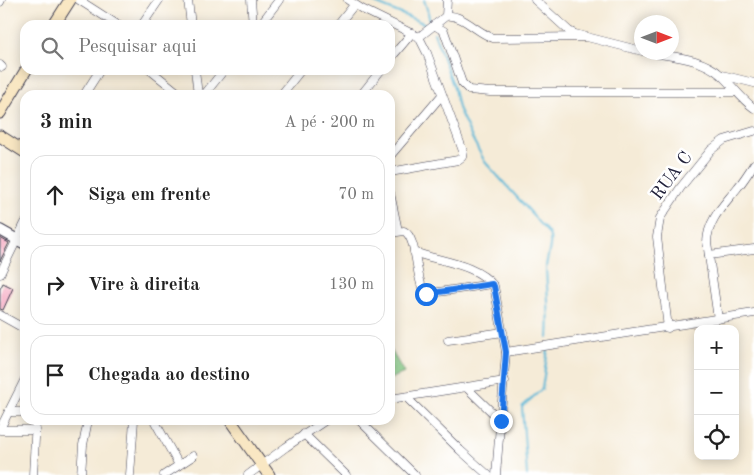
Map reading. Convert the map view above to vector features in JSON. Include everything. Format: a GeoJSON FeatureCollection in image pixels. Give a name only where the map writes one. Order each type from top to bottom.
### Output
{"type":"FeatureCollection","features":[{"type":"Feature","properties":{"kind":"main road"},"geometry":{"type":"LineString","coordinates":[[57,20],[70,0]]}},
{"type":"Feature","properties":{"kind":"main road"},"geometry":{"type":"LineString","coordinates":[[0,113],[23,75]]}},
{"type":"Feature","properties":{"kind":"main road"},"geometry":{"type":"LineString","coordinates":[[0,136],[20,149]]}},
{"type":"Feature","properties":{"kind":"main road"},"geometry":{"type":"LineString","coordinates":[[234,425],[266,470]]}},
{"type":"Feature","properties":{"kind":"street"},"geometry":{"type":"LineString","coordinates":[[79,0],[110,20]]}},
{"type":"Feature","properties":{"kind":"street"},"geometry":{"type":"LineString","coordinates":[[145,20],[159,0]]}},
{"type":"Feature","properties":{"kind":"street"},"geometry":{"type":"LineString","coordinates":[[188,0],[190,20]]}},
{"type":"Feature","properties":{"kind":"street"},"geometry":{"type":"LineString","coordinates":[[251,0],[253,20]]}},
{"type":"Feature","properties":{"kind":"street"},"geometry":{"type":"LineString","coordinates":[[264,20],[279,0]]}},
{"type":"Feature","properties":{"kind":"street"},"geometry":{"type":"LineString","coordinates":[[446,16],[447,0]]}},
{"type":"Feature","properties":{"kind":"street"},"geometry":{"type":"LineString","coordinates":[[535,0],[568,30],[584,37],[634,49]]}},
{"type":"Feature","properties":{"kind":"street"},"geometry":{"type":"LineString","coordinates":[[341,20],[351,3],[386,20]]}},
{"type":"Feature","properties":{"kind":"street"},"geometry":{"type":"LineString","coordinates":[[419,37],[446,16],[454,16],[493,38],[584,37]]}},
{"type":"Feature","properties":{"kind":"street"},"geometry":{"type":"LineString","coordinates":[[395,25],[419,37],[427,53],[462,151],[462,156],[458,160],[395,171]]}},
{"type":"Feature","properties":{"kind":"street"},"geometry":{"type":"LineString","coordinates":[[434,25],[444,31],[462,83],[469,90],[490,92],[736,92]]}},
{"type":"Feature","properties":{"kind":"street"},"geometry":{"type":"LineString","coordinates":[[395,53],[412,33]]}},
{"type":"Feature","properties":{"kind":"street"},"geometry":{"type":"LineString","coordinates":[[679,58],[699,62],[714,69],[754,108]]}},
{"type":"Feature","properties":{"kind":"street"},"geometry":{"type":"LineString","coordinates":[[87,90],[97,75]]}},
{"type":"Feature","properties":{"kind":"street"},"geometry":{"type":"LineString","coordinates":[[156,75],[175,90]]}},
{"type":"Feature","properties":{"kind":"street"},"geometry":{"type":"LineString","coordinates":[[196,75],[197,90]]}},
{"type":"Feature","properties":{"kind":"street"},"geometry":{"type":"LineString","coordinates":[[208,90],[220,75]]}},
{"type":"Feature","properties":{"kind":"street"},"geometry":{"type":"LineString","coordinates":[[285,90],[298,75]]}},
{"type":"Feature","properties":{"kind":"street"},"geometry":{"type":"LineString","coordinates":[[365,90],[377,75]]}},
{"type":"Feature","properties":{"kind":"street"},"geometry":{"type":"LineString","coordinates":[[721,75],[754,83]]}},
{"type":"Feature","properties":{"kind":"street"},"geometry":{"type":"LineString","coordinates":[[395,150],[442,95]]}},
{"type":"Feature","properties":{"kind":"street","name":"RUA C"},"geometry":{"type":"LineString","coordinates":[[668,328],[657,237],[660,218],[681,187],[711,150],[724,140],[754,131]]}},
{"type":"Feature","properties":{"kind":"street"},"geometry":{"type":"LineString","coordinates":[[718,320],[706,242],[707,235],[713,218],[740,186],[754,164]]}},
{"type":"Feature","properties":{"kind":"street"},"geometry":{"type":"LineString","coordinates":[[0,230],[20,241]]}},
{"type":"Feature","properties":{"kind":"street"},"geometry":{"type":"LineString","coordinates":[[395,232],[404,231],[407,233],[414,252],[421,287],[426,294],[492,284]]}},
{"type":"Feature","properties":{"kind":"street"},"geometry":{"type":"LineString","coordinates":[[0,274],[20,244]]}},
{"type":"Feature","properties":{"kind":"street"},"geometry":{"type":"LineString","coordinates":[[709,255],[754,249]]}},
{"type":"Feature","properties":{"kind":"street"},"geometry":{"type":"LineString","coordinates":[[414,252],[432,259],[464,267],[480,274],[492,284],[495,290],[506,352],[496,475]]}},
{"type":"Feature","properties":{"kind":"street"},"geometry":{"type":"LineString","coordinates":[[506,352],[754,313]]}},
{"type":"Feature","properties":{"kind":"street"},"geometry":{"type":"LineString","coordinates":[[0,315],[20,326]]}},
{"type":"Feature","properties":{"kind":"street"},"geometry":{"type":"LineString","coordinates":[[448,340],[503,332]]}},
{"type":"Feature","properties":{"kind":"street"},"geometry":{"type":"LineString","coordinates":[[395,398],[505,381]]}},
{"type":"Feature","properties":{"kind":"street"},"geometry":{"type":"LineString","coordinates":[[466,388],[501,421]]}},
{"type":"Feature","properties":{"kind":"street"},"geometry":{"type":"LineString","coordinates":[[20,389],[0,430],[36,430]]}},
{"type":"Feature","properties":{"kind":"street"},"geometry":{"type":"LineString","coordinates":[[406,397],[488,475]]}},
{"type":"Feature","properties":{"kind":"street"},"geometry":{"type":"LineString","coordinates":[[9,412],[20,412]]}},
{"type":"Feature","properties":{"kind":"street"},"geometry":{"type":"LineString","coordinates":[[33,475],[36,425]]}},
{"type":"Feature","properties":{"kind":"street"},"geometry":{"type":"LineString","coordinates":[[81,475],[83,445],[87,425]]}},
{"type":"Feature","properties":{"kind":"street"},"geometry":{"type":"LineString","coordinates":[[130,475],[134,425]]}},
{"type":"Feature","properties":{"kind":"street"},"geometry":{"type":"LineString","coordinates":[[157,425],[180,465]]}},
{"type":"Feature","properties":{"kind":"street"},"geometry":{"type":"LineString","coordinates":[[248,475],[266,470],[304,434],[318,425]]}},
{"type":"Feature","properties":{"kind":"street"},"geometry":{"type":"LineString","coordinates":[[363,425],[416,475]]}},
{"type":"Feature","properties":{"kind":"street"},"geometry":{"type":"LineString","coordinates":[[304,434],[346,475]]}},
{"type":"Feature","properties":{"kind":"street"},"geometry":{"type":"LineString","coordinates":[[164,475],[193,456]]}},
{"type":"Feature","properties":{"kind":"green space"},"geometry":{"type":"Polygon","coordinates":[[[395,357],[404,373],[395,377],[395,357]]]}},
{"type":"Feature","properties":{"kind":"building"},"geometry":{"type":"Polygon","coordinates":[[[0,238],[9,243],[0,261],[0,238]]]}},
{"type":"Feature","properties":{"kind":"building"},"geometry":{"type":"Polygon","coordinates":[[[3,283],[13,288],[3,310],[0,309],[0,289],[3,283]]]}},
{"type":"Feature","properties":{"kind":"waterway"},"geometry":{"type":"LineString","coordinates":[[368,0],[430,26]]}},
{"type":"Feature","properties":{"kind":"waterway"},"geometry":{"type":"LineString","coordinates":[[424,0],[430,24]]}},
{"type":"Feature","properties":{"kind":"waterway"},"geometry":{"type":"LineString","coordinates":[[434,33],[454,88],[458,108],[485,162],[534,216],[550,237],[546,268],[549,312],[548,338]]}},
{"type":"Feature","properties":{"kind":"waterway"},"geometry":{"type":"LineString","coordinates":[[527,475],[522,407],[542,389],[548,349]]}},
{"type":"Feature","properties":{"kind":"route"},"geometry":{"type":"LineString","coordinates":[[426,294],[492,284],[494,286],[506,352],[501,421]]}}]}
